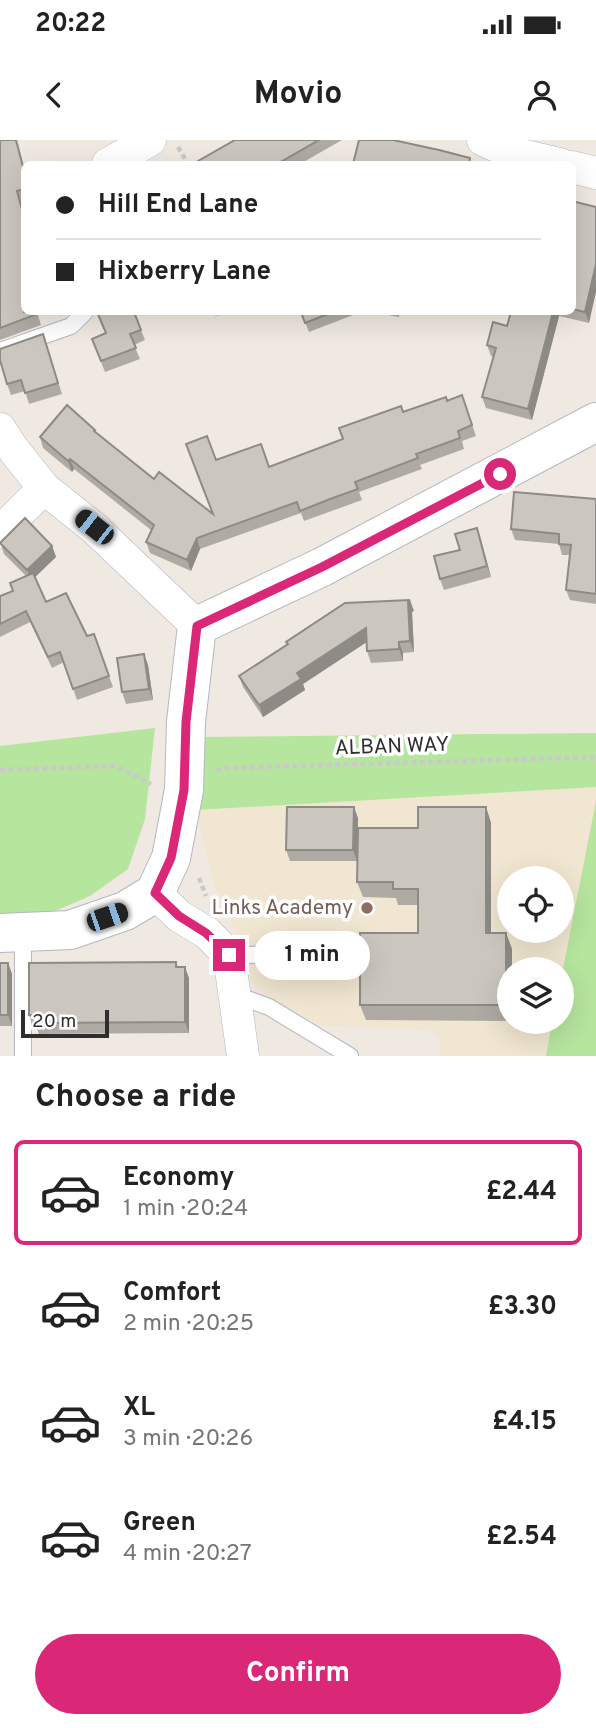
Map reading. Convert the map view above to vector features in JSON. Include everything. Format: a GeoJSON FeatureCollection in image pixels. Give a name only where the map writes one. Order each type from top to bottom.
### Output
{"type":"FeatureCollection","features":[{"type":"Feature","properties":{"kind":"street"},"geometry":{"type":"LineString","coordinates":[[112,161],[149,140]]}},
{"type":"Feature","properties":{"kind":"street"},"geometry":{"type":"LineString","coordinates":[[483,140],[512,153],[547,161]]}},
{"type":"Feature","properties":{"kind":"street"},"geometry":{"type":"LineString","coordinates":[[576,168],[596,173]]}},
{"type":"Feature","properties":{"kind":"street"},"geometry":{"type":"LineString","coordinates":[[197,626],[322,567],[596,422]]}},
{"type":"Feature","properties":{"kind":"street"},"geometry":{"type":"LineString","coordinates":[[0,429],[44,488],[94,527],[197,626]]}},
{"type":"Feature","properties":{"kind":"street"},"geometry":{"type":"LineString","coordinates":[[0,532],[44,488]]}},
{"type":"Feature","properties":{"kind":"street"},"geometry":{"type":"LineString","coordinates":[[11,933],[70,930],[125,911],[155,893],[171,858],[184,790],[186,722],[197,626]]}},
{"type":"Feature","properties":{"kind":"street"},"geometry":{"type":"LineString","coordinates":[[155,893],[179,916],[206,933],[229,955],[243,1056]]}},
{"type":"Feature","properties":{"kind":"lane"},"geometry":{"type":"LineString","coordinates":[[0,351],[71,327],[82,315]]}},
{"type":"Feature","properties":{"kind":"lane"},"geometry":{"type":"LineString","coordinates":[[11,933],[23,1056]]}},
{"type":"Feature","properties":{"kind":"lane"},"geometry":{"type":"LineString","coordinates":[[229,955],[318,954]]}},
{"type":"Feature","properties":{"kind":"lane"},"geometry":{"type":"LineString","coordinates":[[234,994],[269,1007],[350,1056]]}},
{"type":"Feature","properties":{"kind":"path"},"geometry":{"type":"LineString","coordinates":[[175,140],[186,161]]}},
{"type":"Feature","properties":{"kind":"path","name":"ALBAN WAY"},"geometry":{"type":"LineString","coordinates":[[213,775],[221,768],[596,757]]}},
{"type":"Feature","properties":{"kind":"path"},"geometry":{"type":"LineString","coordinates":[[0,770],[115,766],[163,790]]}},
{"type":"Feature","properties":{"kind":"path"},"geometry":{"type":"LineString","coordinates":[[197,874],[206,897]]}},
{"type":"Feature","properties":{"kind":"shaded area","name":"Links Academy"},"geometry":{"type":"Polygon","coordinates":[[[596,787],[596,1056],[440,1056],[437,1035],[426,1030],[314,1025],[254,987],[238,935],[214,884],[196,810],[596,787]]]}},
{"type":"Feature","properties":{"kind":"green space"},"geometry":{"type":"Polygon","coordinates":[[[155,728],[145,819],[128,869],[90,896],[48,914],[0,914],[0,746],[155,728]]]}},
{"type":"Feature","properties":{"kind":"green space"},"geometry":{"type":"Polygon","coordinates":[[[596,733],[596,787],[196,810],[197,737],[596,733]]]}},
{"type":"Feature","properties":{"kind":"green space"},"geometry":{"type":"Polygon","coordinates":[[[596,801],[596,1056],[546,1056],[550,1034],[574,1034],[574,957],[565,957],[568,943],[574,943],[574,913],[596,801]]]}},
{"type":"Feature","properties":{"kind":"building"},"geometry":{"type":"Polygon","coordinates":[[[0,140],[16,140],[21,161],[21,190],[17,191],[21,206],[21,315],[34,315],[0,328],[0,140]]]}},
{"type":"Feature","properties":{"kind":"building"},"geometry":{"type":"Polygon","coordinates":[[[235,140],[319,140],[282,161],[198,161],[235,140]]]}},
{"type":"Feature","properties":{"kind":"building"},"geometry":{"type":"Polygon","coordinates":[[[359,140],[393,140],[470,158],[470,161],[354,161],[359,140]]]}},
{"type":"Feature","properties":{"kind":"building"},"geometry":{"type":"Polygon","coordinates":[[[576,202],[596,207],[596,264],[585,312],[576,310],[576,202]]]}},
{"type":"Feature","properties":{"kind":"building"},"geometry":{"type":"Polygon","coordinates":[[[98,315],[135,315],[141,330],[130,334],[136,348],[101,361],[92,339],[106,333],[98,315]]]}},
{"type":"Feature","properties":{"kind":"building"},"geometry":{"type":"Polygon","coordinates":[[[302,315],[325,315],[305,323],[302,315]]]}},
{"type":"Feature","properties":{"kind":"building"},"geometry":{"type":"Polygon","coordinates":[[[510,315],[552,315],[528,409],[482,397],[496,348],[487,345],[493,322],[507,326],[510,315]]]}},
{"type":"Feature","properties":{"kind":"building"},"geometry":{"type":"Polygon","coordinates":[[[43,334],[58,383],[25,393],[21,380],[7,384],[0,360],[0,349],[43,334]]]}},
{"type":"Feature","properties":{"kind":"building"},"geometry":{"type":"Polygon","coordinates":[[[462,395],[472,425],[458,431],[460,438],[416,454],[418,458],[355,482],[358,489],[300,511],[297,502],[197,538],[187,560],[146,542],[154,525],[40,437],[67,405],[94,431],[154,479],[159,472],[213,514],[186,444],[207,436],[216,460],[261,444],[269,467],[343,439],[339,428],[401,406],[403,412],[446,397],[447,401],[462,395]]]}},
{"type":"Feature","properties":{"kind":"building"},"geometry":{"type":"Polygon","coordinates":[[[514,492],[596,499],[596,594],[566,590],[571,545],[559,544],[559,534],[511,529],[514,492]]]}},
{"type":"Feature","properties":{"kind":"building"},"geometry":{"type":"Polygon","coordinates":[[[25,518],[52,546],[27,570],[0,543],[25,518]]]}},
{"type":"Feature","properties":{"kind":"building"},"geometry":{"type":"Polygon","coordinates":[[[477,528],[487,566],[440,579],[434,556],[460,550],[455,534],[477,528]]]}},
{"type":"Feature","properties":{"kind":"building"},"geometry":{"type":"Polygon","coordinates":[[[33,573],[46,602],[66,593],[87,636],[94,634],[109,676],[73,689],[60,652],[48,657],[26,611],[0,624],[0,596],[13,591],[10,583],[33,573]]]}},
{"type":"Feature","properties":{"kind":"building"},"geometry":{"type":"Polygon","coordinates":[[[410,600],[410,641],[399,642],[399,649],[367,651],[366,628],[297,673],[301,679],[259,705],[239,676],[345,603],[410,600]]]}},
{"type":"Feature","properties":{"kind":"building"},"geometry":{"type":"Polygon","coordinates":[[[144,654],[149,689],[122,692],[117,658],[144,654]]]}},
{"type":"Feature","properties":{"kind":"building"},"geometry":{"type":"Polygon","coordinates":[[[287,807],[354,807],[353,850],[286,850],[287,807]]]}},
{"type":"Feature","properties":{"kind":"building"},"geometry":{"type":"Polygon","coordinates":[[[418,807],[486,807],[486,933],[497,933],[497,943],[506,943],[506,957],[497,957],[497,1005],[360,1005],[360,933],[418,933],[418,889],[393,889],[393,882],[357,882],[358,828],[418,828],[418,807]]]}},
{"type":"Feature","properties":{"kind":"building"},"geometry":{"type":"Polygon","coordinates":[[[176,962],[176,967],[185,967],[185,1022],[35,1023],[35,1015],[29,1015],[29,963],[176,962]]]}},
{"type":"Feature","properties":{"kind":"building"},"geometry":{"type":"Polygon","coordinates":[[[0,963],[8,963],[8,1015],[0,1015],[0,963]]]}},
{"type":"Feature","properties":{"kind":"place","name":"Links Academy"},"geometry":{"type":"Point","coordinates":[367,908]}},
{"type":"Feature","properties":{"kind":"route"},"geometry":{"type":"LineString","coordinates":[[229,955],[206,933],[179,916],[155,893],[171,858],[180,820],[184,790],[186,722],[197,626],[322,567],[500,474]]}}]}
